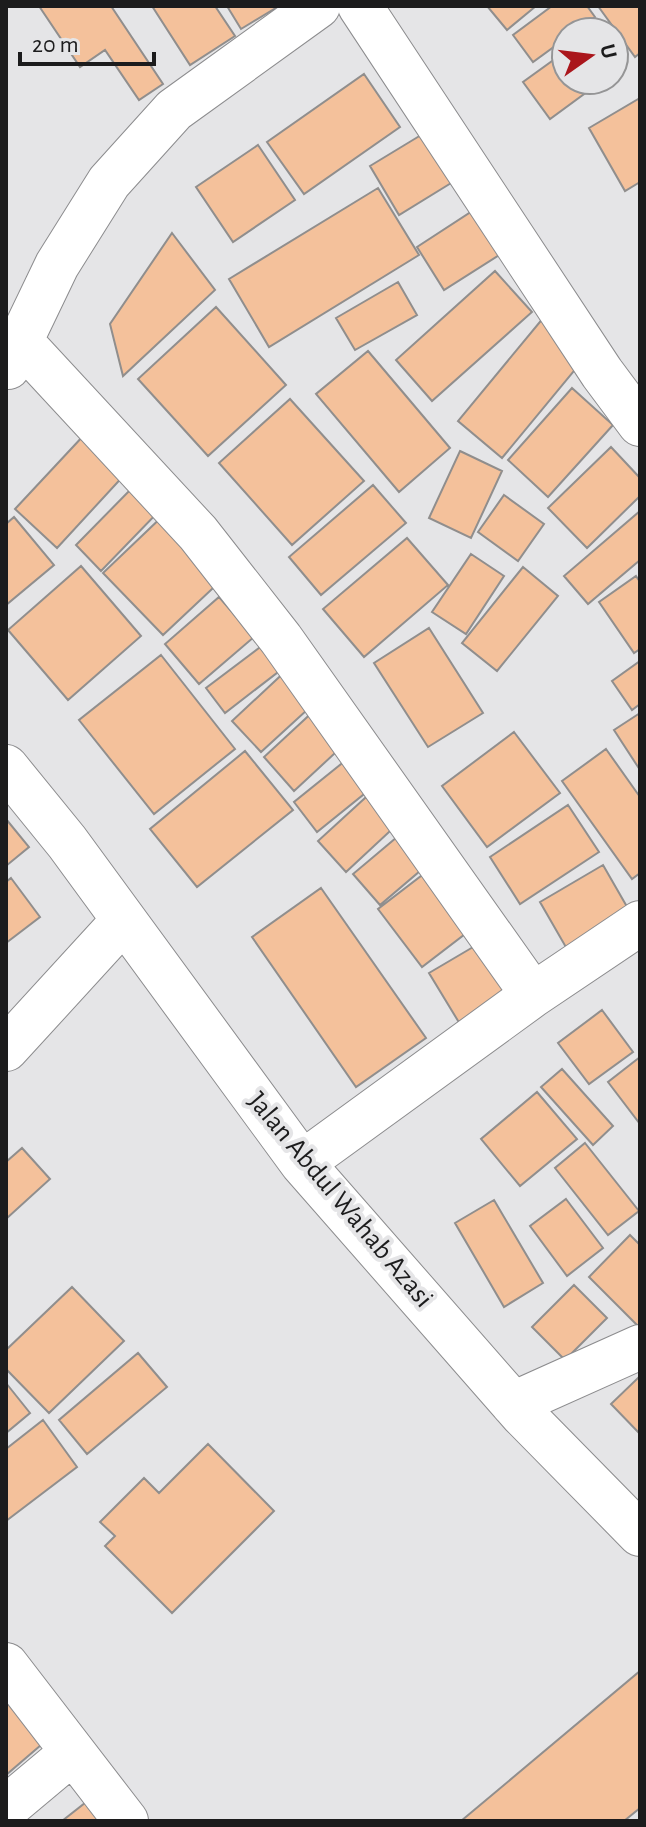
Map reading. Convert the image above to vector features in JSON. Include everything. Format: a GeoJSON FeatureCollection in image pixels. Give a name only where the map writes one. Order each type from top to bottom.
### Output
{"type":"FeatureCollection","features":[{"type":"Feature","properties":{"kind":"street"},"geometry":{"type":"LineString","coordinates":[[318,6],[174,110],[109,182],[57,265],[14,356],[198,533],[281,639],[533,995]]}},
{"type":"Feature","properties":{"kind":"street"},"geometry":{"type":"LineString","coordinates":[[360,6],[602,373],[640,424]]}},
{"type":"Feature","properties":{"kind":"street","name":"Jalan Abdul Wahab Azasi"},"geometry":{"type":"LineString","coordinates":[[6,767],[67,842],[302,1163],[513,1404],[640,1534]]}},
{"type":"Feature","properties":{"kind":"street"},"geometry":{"type":"LineString","coordinates":[[6,1049],[124,920]]}},
{"type":"Feature","properties":{"kind":"street"},"geometry":{"type":"LineString","coordinates":[[302,1163],[533,995],[640,923]]}},
{"type":"Feature","properties":{"kind":"street"},"geometry":{"type":"LineString","coordinates":[[513,1404],[640,1347]]}},
{"type":"Feature","properties":{"kind":"street"},"geometry":{"type":"LineString","coordinates":[[6,1665],[126,1821]]}},
{"type":"Feature","properties":{"kind":"street"},"geometry":{"type":"LineString","coordinates":[[6,1808],[73,1752]]}},
{"type":"Feature","properties":{"kind":"building"},"geometry":{"type":"Polygon","coordinates":[[[39,6],[111,6],[163,84],[139,100],[105,50],[80,67],[39,6]]]}},
{"type":"Feature","properties":{"kind":"building"},"geometry":{"type":"Polygon","coordinates":[[[152,6],[215,6],[235,36],[190,65],[152,6]]]}},
{"type":"Feature","properties":{"kind":"building"},"geometry":{"type":"Polygon","coordinates":[[[227,6],[279,6],[241,29],[227,6]]]}},
{"type":"Feature","properties":{"kind":"building"},"geometry":{"type":"Polygon","coordinates":[[[487,6],[536,6],[507,30],[487,6]]]}},
{"type":"Feature","properties":{"kind":"building"},"geometry":{"type":"Polygon","coordinates":[[[552,6],[587,6],[594,16],[550,16],[550,50],[533,62],[513,35],[552,6]]]}},
{"type":"Feature","properties":{"kind":"building"},"geometry":{"type":"Polygon","coordinates":[[[598,6],[640,6],[640,53],[635,57],[630,50],[630,16],[605,16],[598,6]]]}},
{"type":"Feature","properties":{"kind":"building"},"geometry":{"type":"Polygon","coordinates":[[[550,63],[550,96],[581,96],[550,119],[523,82],[550,63]]]}},
{"type":"Feature","properties":{"kind":"building"},"geometry":{"type":"Polygon","coordinates":[[[364,74],[400,127],[304,194],[267,142],[364,74]]]}},
{"type":"Feature","properties":{"kind":"building"},"geometry":{"type":"Polygon","coordinates":[[[640,98],[640,182],[625,191],[589,128],[640,98]]]}},
{"type":"Feature","properties":{"kind":"building"},"geometry":{"type":"Polygon","coordinates":[[[426,132],[456,180],[399,215],[370,166],[426,132]]]}},
{"type":"Feature","properties":{"kind":"building"},"geometry":{"type":"Polygon","coordinates":[[[258,145],[295,200],[233,242],[196,187],[258,145]]]}},
{"type":"Feature","properties":{"kind":"building"},"geometry":{"type":"Polygon","coordinates":[[[378,188],[419,255],[269,347],[229,279],[378,188]]]}},
{"type":"Feature","properties":{"kind":"building"},"geometry":{"type":"Polygon","coordinates":[[[477,208],[504,252],[444,290],[417,247],[477,208]]]}},
{"type":"Feature","properties":{"kind":"building"},"geometry":{"type":"Polygon","coordinates":[[[172,233],[215,290],[123,376],[110,324],[172,233]]]}},
{"type":"Feature","properties":{"kind":"building"},"geometry":{"type":"Polygon","coordinates":[[[495,271],[532,312],[432,401],[396,360],[495,271]]]}},
{"type":"Feature","properties":{"kind":"building"},"geometry":{"type":"Polygon","coordinates":[[[398,282],[417,315],[355,350],[336,318],[398,282]]]}},
{"type":"Feature","properties":{"kind":"building"},"geometry":{"type":"Polygon","coordinates":[[[216,307],[286,385],[208,456],[138,379],[216,307]]]}},
{"type":"Feature","properties":{"kind":"building"},"geometry":{"type":"Polygon","coordinates":[[[544,317],[588,354],[502,458],[458,421],[544,317]]]}},
{"type":"Feature","properties":{"kind":"building"},"geometry":{"type":"Polygon","coordinates":[[[368,351],[450,448],[399,492],[316,394],[368,351]]]}},
{"type":"Feature","properties":{"kind":"building"},"geometry":{"type":"Polygon","coordinates":[[[572,388],[613,425],[548,497],[508,460],[572,388]]]}},
{"type":"Feature","properties":{"kind":"building"},"geometry":{"type":"Polygon","coordinates":[[[290,399],[364,481],[292,545],[219,463],[290,399]]]}},
{"type":"Feature","properties":{"kind":"building"},"geometry":{"type":"Polygon","coordinates":[[[85,434],[127,472],[57,548],[15,509],[85,434]]]}},
{"type":"Feature","properties":{"kind":"building"},"geometry":{"type":"Polygon","coordinates":[[[611,447],[640,478],[640,496],[587,548],[548,508],[611,447]]]}},
{"type":"Feature","properties":{"kind":"building"},"geometry":{"type":"Polygon","coordinates":[[[460,451],[502,471],[471,538],[429,518],[460,451]]]}},
{"type":"Feature","properties":{"kind":"building"},"geometry":{"type":"Polygon","coordinates":[[[137,483],[162,508],[101,571],[76,545],[137,483]]]}},
{"type":"Feature","properties":{"kind":"building"},"geometry":{"type":"Polygon","coordinates":[[[373,485],[406,523],[321,595],[289,557],[373,485]]]}},
{"type":"Feature","properties":{"kind":"building"},"geometry":{"type":"Polygon","coordinates":[[[504,495],[544,524],[518,561],[478,532],[504,495]]]}},
{"type":"Feature","properties":{"kind":"building"},"geometry":{"type":"Polygon","coordinates":[[[168,511],[228,574],[163,635],[103,573],[168,511]]]}},
{"type":"Feature","properties":{"kind":"building"},"geometry":{"type":"Polygon","coordinates":[[[640,511],[640,560],[588,604],[564,576],[640,511]]]}},
{"type":"Feature","properties":{"kind":"building"},"geometry":{"type":"Polygon","coordinates":[[[14,517],[54,565],[6,605],[6,524],[14,517]]]}},
{"type":"Feature","properties":{"kind":"building"},"geometry":{"type":"Polygon","coordinates":[[[407,538],[448,585],[364,657],[323,609],[407,538]]]}},
{"type":"Feature","properties":{"kind":"building"},"geometry":{"type":"Polygon","coordinates":[[[471,554],[504,576],[466,634],[432,612],[471,554]]]}},
{"type":"Feature","properties":{"kind":"building"},"geometry":{"type":"Polygon","coordinates":[[[81,566],[141,636],[68,700],[8,630],[81,566]]]}},
{"type":"Feature","properties":{"kind":"building"},"geometry":{"type":"Polygon","coordinates":[[[523,567],[558,596],[497,671],[462,643],[523,567]]]}},
{"type":"Feature","properties":{"kind":"building"},"geometry":{"type":"Polygon","coordinates":[[[636,576],[640,582],[640,649],[634,653],[599,602],[636,576]]]}},
{"type":"Feature","properties":{"kind":"building"},"geometry":{"type":"Polygon","coordinates":[[[219,597],[254,637],[199,684],[165,644],[219,597]]]}},
{"type":"Feature","properties":{"kind":"building"},"geometry":{"type":"Polygon","coordinates":[[[429,628],[483,713],[428,747],[374,663],[429,628]]]}},
{"type":"Feature","properties":{"kind":"building"},"geometry":{"type":"Polygon","coordinates":[[[263,645],[282,669],[225,713],[206,688],[263,645]]]}},
{"type":"Feature","properties":{"kind":"building"},"geometry":{"type":"Polygon","coordinates":[[[161,655],[235,749],[154,814],[79,720],[161,655]]]}},
{"type":"Feature","properties":{"kind":"building"},"geometry":{"type":"Polygon","coordinates":[[[640,661],[640,704],[632,710],[612,681],[640,661]]]}},
{"type":"Feature","properties":{"kind":"building"},"geometry":{"type":"Polygon","coordinates":[[[290,667],[319,699],[261,752],[232,721],[290,667]]]}},
{"type":"Feature","properties":{"kind":"building"},"geometry":{"type":"Polygon","coordinates":[[[317,708],[348,741],[294,791],[264,757],[317,708]]]}},
{"type":"Feature","properties":{"kind":"building"},"geometry":{"type":"Polygon","coordinates":[[[640,713],[640,770],[614,730],[640,713]]]}},
{"type":"Feature","properties":{"kind":"building"},"geometry":{"type":"Polygon","coordinates":[[[514,732],[560,793],[487,847],[442,786],[514,732]]]}},
{"type":"Feature","properties":{"kind":"building"},"geometry":{"type":"Polygon","coordinates":[[[606,749],[640,797],[640,873],[632,879],[562,781],[606,749]]]}},
{"type":"Feature","properties":{"kind":"building"},"geometry":{"type":"Polygon","coordinates":[[[245,751],[293,810],[197,887],[150,829],[245,751]]]}},
{"type":"Feature","properties":{"kind":"building"},"geometry":{"type":"Polygon","coordinates":[[[351,756],[374,786],[317,832],[294,802],[351,756]]]}},
{"type":"Feature","properties":{"kind":"building"},"geometry":{"type":"Polygon","coordinates":[[[376,788],[403,819],[346,872],[318,841],[376,788]]]}},
{"type":"Feature","properties":{"kind":"building"},"geometry":{"type":"Polygon","coordinates":[[[568,805],[599,852],[520,904],[490,857],[568,805]]]}},
{"type":"Feature","properties":{"kind":"building"},"geometry":{"type":"Polygon","coordinates":[[[6,819],[29,847],[6,866],[6,819]]]}},
{"type":"Feature","properties":{"kind":"building"},"geometry":{"type":"Polygon","coordinates":[[[409,827],[434,859],[380,905],[353,874],[409,827]]]}},
{"type":"Feature","properties":{"kind":"building"},"geometry":{"type":"Polygon","coordinates":[[[438,863],[482,921],[422,967],[378,909],[438,863]]]}},
{"type":"Feature","properties":{"kind":"building"},"geometry":{"type":"Polygon","coordinates":[[[603,865],[630,912],[567,949],[540,902],[603,865]]]}},
{"type":"Feature","properties":{"kind":"building"},"geometry":{"type":"Polygon","coordinates":[[[11,878],[40,917],[6,943],[6,882],[11,878]]]}},
{"type":"Feature","properties":{"kind":"building"},"geometry":{"type":"Polygon","coordinates":[[[321,888],[426,1038],[356,1087],[252,937],[321,888]]]}},
{"type":"Feature","properties":{"kind":"building"},"geometry":{"type":"Polygon","coordinates":[[[485,940],[521,1001],[466,1034],[429,973],[485,940]]]}},
{"type":"Feature","properties":{"kind":"building"},"geometry":{"type":"Polygon","coordinates":[[[602,1010],[633,1052],[589,1084],[558,1043],[602,1010]]]}},
{"type":"Feature","properties":{"kind":"building"},"geometry":{"type":"Polygon","coordinates":[[[640,1057],[640,1124],[608,1082],[640,1057]]]}},
{"type":"Feature","properties":{"kind":"building"},"geometry":{"type":"Polygon","coordinates":[[[562,1069],[613,1126],[593,1145],[541,1087],[562,1069]]]}},
{"type":"Feature","properties":{"kind":"building"},"geometry":{"type":"Polygon","coordinates":[[[537,1092],[577,1139],[520,1186],[481,1139],[537,1092]]]}},
{"type":"Feature","properties":{"kind":"building"},"geometry":{"type":"Polygon","coordinates":[[[585,1143],[639,1211],[608,1235],[555,1168],[585,1143]]]}},
{"type":"Feature","properties":{"kind":"building"},"geometry":{"type":"Polygon","coordinates":[[[22,1148],[50,1179],[6,1219],[6,1162],[22,1148]]]}},
{"type":"Feature","properties":{"kind":"building"},"geometry":{"type":"Polygon","coordinates":[[[566,1199],[603,1248],[567,1276],[530,1226],[566,1199]]]}},
{"type":"Feature","properties":{"kind":"building"},"geometry":{"type":"Polygon","coordinates":[[[494,1200],[543,1283],[504,1307],[455,1223],[494,1200]]]}},
{"type":"Feature","properties":{"kind":"building"},"geometry":{"type":"Polygon","coordinates":[[[630,1235],[640,1245],[640,1328],[589,1277],[630,1235]]]}},
{"type":"Feature","properties":{"kind":"building"},"geometry":{"type":"Polygon","coordinates":[[[574,1285],[607,1318],[565,1360],[532,1327],[574,1285]]]}},
{"type":"Feature","properties":{"kind":"building"},"geometry":{"type":"Polygon","coordinates":[[[72,1287],[124,1341],[49,1413],[6,1369],[6,1350],[72,1287]]]}},
{"type":"Feature","properties":{"kind":"building"},"geometry":{"type":"Polygon","coordinates":[[[138,1353],[167,1387],[87,1454],[59,1420],[138,1353]]]}},
{"type":"Feature","properties":{"kind":"building"},"geometry":{"type":"Polygon","coordinates":[[[640,1376],[640,1434],[611,1404],[640,1376]]]}},
{"type":"Feature","properties":{"kind":"building"},"geometry":{"type":"Polygon","coordinates":[[[6,1383],[30,1413],[6,1433],[6,1383]]]}},
{"type":"Feature","properties":{"kind":"building"},"geometry":{"type":"Polygon","coordinates":[[[43,1420],[77,1467],[6,1521],[6,1449],[43,1420]]]}},
{"type":"Feature","properties":{"kind":"building"},"geometry":{"type":"Polygon","coordinates":[[[208,1444],[274,1511],[172,1613],[105,1546],[115,1536],[100,1522],[144,1478],[159,1493],[208,1444]]]}},
{"type":"Feature","properties":{"kind":"building"},"geometry":{"type":"Polygon","coordinates":[[[640,1671],[640,1808],[624,1821],[461,1821],[640,1671]]]}},
{"type":"Feature","properties":{"kind":"building"},"geometry":{"type":"Polygon","coordinates":[[[6,1698],[48,1739],[6,1775],[6,1698]]]}},
{"type":"Feature","properties":{"kind":"building"},"geometry":{"type":"Polygon","coordinates":[[[99,1792],[122,1821],[62,1821],[99,1792]]]}}]}
